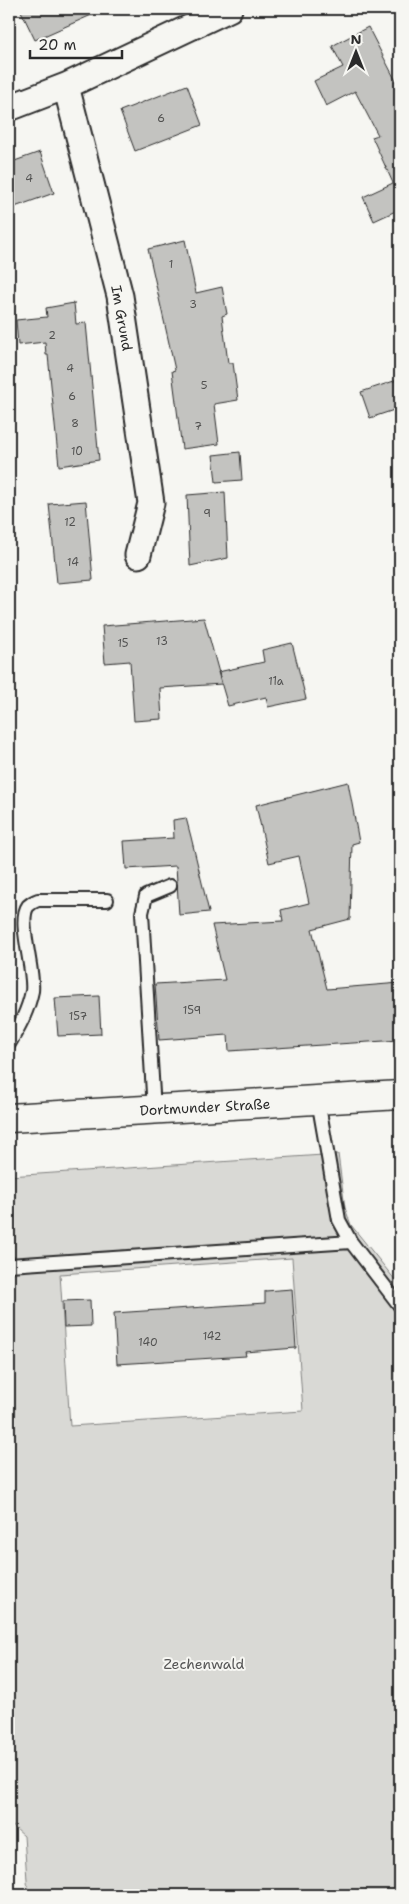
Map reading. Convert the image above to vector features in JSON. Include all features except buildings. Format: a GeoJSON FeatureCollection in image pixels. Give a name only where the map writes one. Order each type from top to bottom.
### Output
{"type":"FeatureCollection","features":[{"type":"Feature","properties":{"kind":"main road","name":"Dortmunder Straße"},"geometry":{"type":"LineString","coordinates":[[9,1118],[400,1094]]}},
{"type":"Feature","properties":{"kind":"street"},"geometry":{"type":"LineString","coordinates":[[9,108],[66,86],[229,9]]}},
{"type":"Feature","properties":{"kind":"street","name":"Im Grund"},"geometry":{"type":"LineString","coordinates":[[66,86],[120,296],[151,503],[138,555]]}},
{"type":"Feature","properties":{"kind":"lane"},"geometry":{"type":"LineString","coordinates":[[154,1110],[142,914],[146,896],[170,886]]}},
{"type":"Feature","properties":{"kind":"lane"},"geometry":{"type":"LineString","coordinates":[[9,1044],[26,1013],[32,989],[25,925],[25,914],[28,906],[38,900],[107,900]]}},
{"type":"Feature","properties":{"kind":"lane"},"geometry":{"type":"LineString","coordinates":[[318,1100],[339,1220],[351,1242],[400,1306]]}},
{"type":"Feature","properties":{"kind":"lane"},"geometry":{"type":"LineString","coordinates":[[9,1265],[351,1242]]}},
{"type":"Feature","properties":{"kind":"green space","name":"Zechenwald"},"geometry":{"type":"Polygon","coordinates":[[[338,1154],[345,1208],[351,1225],[400,1286],[400,1895],[28,1895],[24,1836],[9,1823],[9,1551],[13,1544],[9,1480],[9,1176],[338,1154]],[[292,1258],[60,1274],[70,1426],[303,1411],[292,1258]]]}}]}
